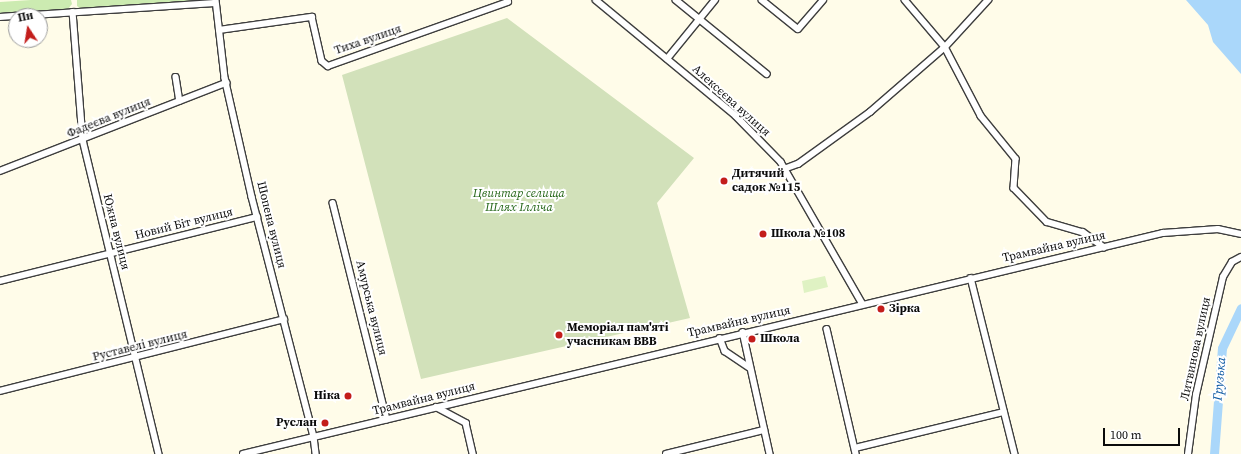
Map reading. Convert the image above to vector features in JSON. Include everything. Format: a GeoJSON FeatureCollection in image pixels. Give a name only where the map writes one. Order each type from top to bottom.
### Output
{"type":"FeatureCollection","features":[{"type":"Feature","properties":{"kind":"street","name":"Алексєєва вулиця"},"geometry":{"type":"LineString","coordinates":[[596,0],[736,116],[784,169],[862,304]]}},
{"type":"Feature","properties":{"kind":"street"},"geometry":{"type":"LineString","coordinates":[[676,0],[767,74]]}},
{"type":"Feature","properties":{"kind":"street"},"geometry":{"type":"LineString","coordinates":[[667,59],[715,0]]}},
{"type":"Feature","properties":{"kind":"street"},"geometry":{"type":"LineString","coordinates":[[762,0],[798,29],[823,0]]}},
{"type":"Feature","properties":{"kind":"street"},"geometry":{"type":"LineString","coordinates":[[905,0],[945,47],[981,116],[1016,159],[1014,188],[1047,222],[1083,232],[1104,246]]}},
{"type":"Feature","properties":{"kind":"street"},"geometry":{"type":"LineString","coordinates":[[784,169],[798,164],[870,112],[945,47],[988,0]]}},
{"type":"Feature","properties":{"kind":"street"},"geometry":{"type":"LineString","coordinates":[[48,14],[216,1]]}},
{"type":"Feature","properties":{"kind":"street","name":"Шопена вулиця"},"geometry":{"type":"LineString","coordinates":[[216,1],[226,83],[257,217],[314,437],[316,454]]}},
{"type":"Feature","properties":{"kind":"street","name":"Тиха вулиця"},"geometry":{"type":"LineString","coordinates":[[219,30],[312,17],[322,61],[328,66],[508,1]]}},
{"type":"Feature","properties":{"kind":"street","name":"Южна вулиця"},"geometry":{"type":"LineString","coordinates":[[74,12],[83,140],[159,454]]}},
{"type":"Feature","properties":{"kind":"street"},"geometry":{"type":"LineString","coordinates":[[176,77],[180,102]]}},
{"type":"Feature","properties":{"kind":"street","name":"Фадеєва вулиця"},"geometry":{"type":"LineString","coordinates":[[0,171],[83,140],[226,83]]}},
{"type":"Feature","properties":{"kind":"street","name":"Амурська вулиця"},"geometry":{"type":"LineString","coordinates":[[333,203],[388,419]]}},
{"type":"Feature","properties":{"kind":"street","name":"Новий Біт вулиця"},"geometry":{"type":"LineString","coordinates":[[0,281],[257,217]]}},
{"type":"Feature","properties":{"kind":"street","name":"Трамвайна вулиця"},"geometry":{"type":"LineString","coordinates":[[243,454],[1104,246],[1194,228],[1218,229],[1241,234]]}},
{"type":"Feature","properties":{"kind":"street","name":"Литвинова вулиця"},"geometry":{"type":"LineString","coordinates":[[1188,454],[1196,394],[1223,277],[1232,262],[1241,257]]}},
{"type":"Feature","properties":{"kind":"street"},"geometry":{"type":"LineString","coordinates":[[971,278],[1015,454]]}},
{"type":"Feature","properties":{"kind":"street","name":"Руставелі вулиця"},"geometry":{"type":"LineString","coordinates":[[0,391],[136,358],[284,319]]}},
{"type":"Feature","properties":{"kind":"street"},"geometry":{"type":"LineString","coordinates":[[827,329],[855,451],[1004,412]]}},
{"type":"Feature","properties":{"kind":"street"},"geometry":{"type":"LineString","coordinates":[[743,332],[749,367],[770,454]]}},
{"type":"Feature","properties":{"kind":"street"},"geometry":{"type":"LineString","coordinates":[[720,338],[725,351],[749,367]]}},
{"type":"Feature","properties":{"kind":"street"},"geometry":{"type":"LineString","coordinates":[[436,407],[466,422],[473,454]]}},
{"type":"Feature","properties":{"kind":"street"},"geometry":{"type":"LineString","coordinates":[[666,454],[764,430]]}},
{"type":"Feature","properties":{"kind":"green space"},"geometry":{"type":"Polygon","coordinates":[[[71,0],[72,4],[68,9],[48,10],[48,8],[8,8],[8,13],[0,13],[0,2],[71,0]]]}},
{"type":"Feature","properties":{"kind":"green space"},"geometry":{"type":"Polygon","coordinates":[[[77,0],[201,0],[80,8],[77,6],[77,0]]]}},
{"type":"Feature","properties":{"kind":"green space","name":"Цвинтар селища Шлях Ілліча"},"geometry":{"type":"Polygon","coordinates":[[[507,18],[694,158],[657,203],[690,318],[421,379],[342,75],[507,18]]]}},
{"type":"Feature","properties":{"kind":"green space"},"geometry":{"type":"Polygon","coordinates":[[[825,276],[828,287],[804,293],[802,281],[825,276]]]}},
{"type":"Feature","properties":{"kind":"water"},"geometry":{"type":"Polygon","coordinates":[[[1186,0],[1241,0],[1241,74],[1213,42],[1208,25],[1186,0]]]}},
{"type":"Feature","properties":{"kind":"waterway","name":"Грузька"},"geometry":{"type":"LineString","coordinates":[[1214,454],[1222,348],[1241,308]]}},
{"type":"Feature","properties":{"kind":"place","name":"Дитячий садок №115"},"geometry":{"type":"Point","coordinates":[724,181]}},
{"type":"Feature","properties":{"kind":"place","name":"Школа №108"},"geometry":{"type":"Point","coordinates":[763,234]}},
{"type":"Feature","properties":{"kind":"place","name":"Зірка"},"geometry":{"type":"Point","coordinates":[881,309]}},
{"type":"Feature","properties":{"kind":"place","name":"Меморіал пам'яті учасникам ВВВ"},"geometry":{"type":"Point","coordinates":[559,335]}},
{"type":"Feature","properties":{"kind":"place","name":"Школа"},"geometry":{"type":"Point","coordinates":[752,339]}},
{"type":"Feature","properties":{"kind":"place","name":"Ніка"},"geometry":{"type":"Point","coordinates":[348,396]}},
{"type":"Feature","properties":{"kind":"place","name":"Руслан"},"geometry":{"type":"Point","coordinates":[325,423]}}]}
